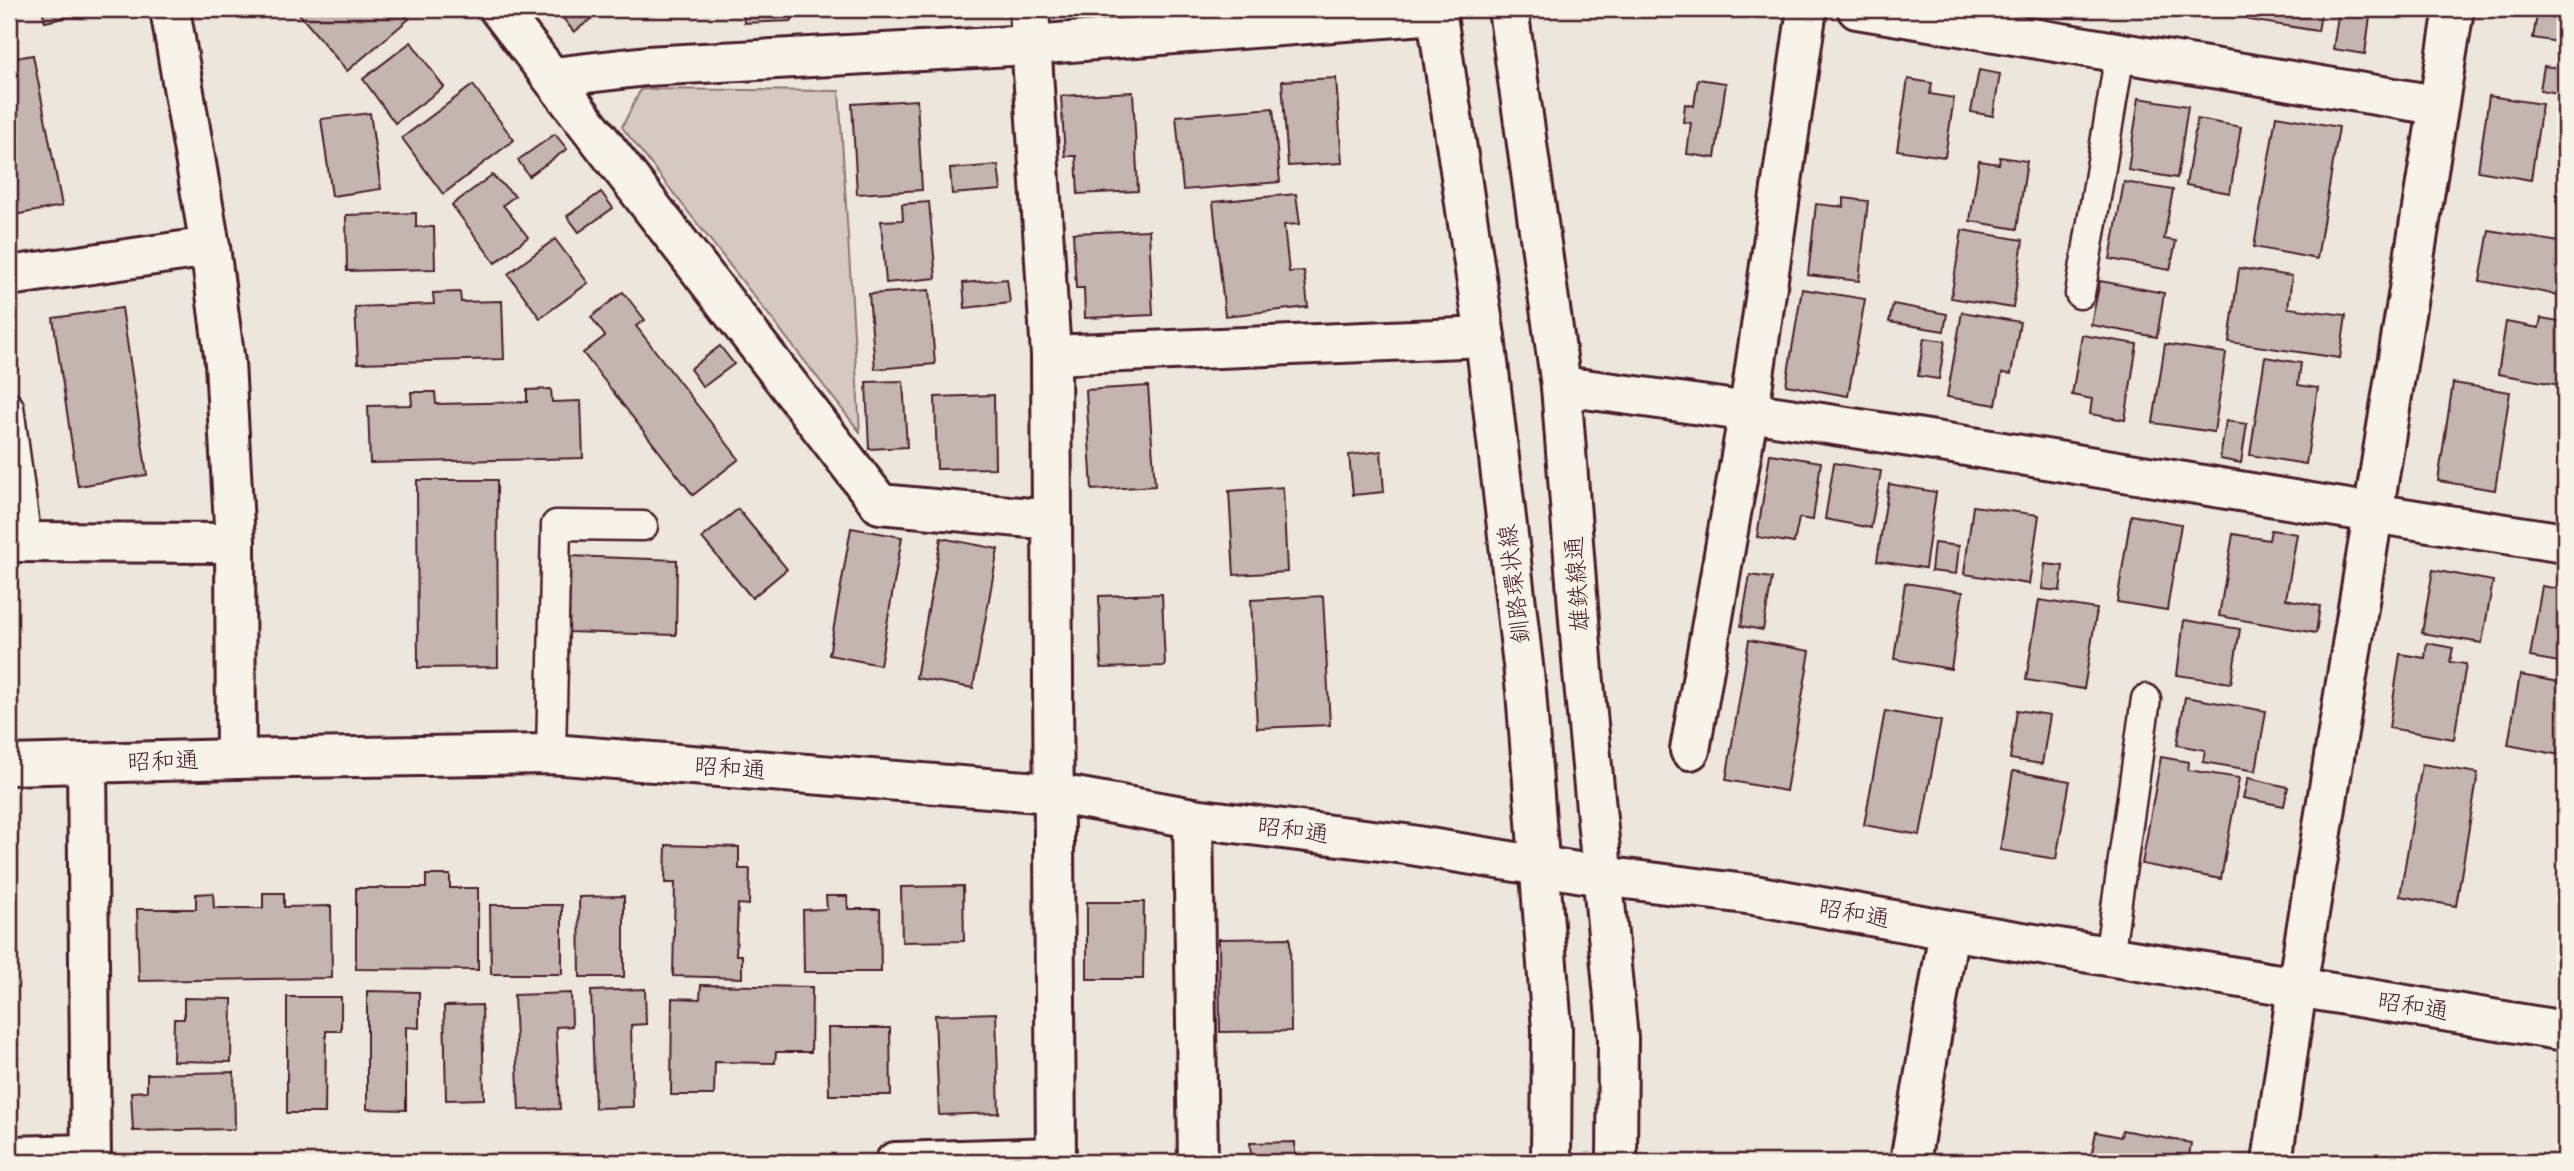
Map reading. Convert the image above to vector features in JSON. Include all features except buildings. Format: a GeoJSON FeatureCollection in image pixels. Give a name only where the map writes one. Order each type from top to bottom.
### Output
{"type":"FeatureCollection","features":[{"type":"Feature","properties":{"kind":"street"},"geometry":{"type":"LineString","coordinates":[[170,9],[210,247],[225,363],[234,543],[236,759]]}},
{"type":"Feature","properties":{"kind":"street"},"geometry":{"type":"LineString","coordinates":[[499,9],[880,504],[1052,520]]}},
{"type":"Feature","properties":{"kind":"street","name":"雄鉄線通"},"geometry":{"type":"LineString","coordinates":[[1508,9],[1561,386],[1618,1039],[1617,1162]]}},
{"type":"Feature","properties":{"kind":"street"},"geometry":{"type":"LineString","coordinates":[[1690,750],[1749,410],[1807,9]]}},
{"type":"Feature","properties":{"kind":"street"},"geometry":{"type":"LineString","coordinates":[[1857,9],[2437,105]]}},
{"type":"Feature","properties":{"kind":"street"},"geometry":{"type":"LineString","coordinates":[[2272,1162],[2297,988],[2454,9]]}},
{"type":"Feature","properties":{"kind":"street"},"geometry":{"type":"LineString","coordinates":[[553,77],[1030,27],[1437,11]]}},
{"type":"Feature","properties":{"kind":"street","name":"釧路環状線"},"geometry":{"type":"LineString","coordinates":[[1437,11],[1485,337],[1526,691],[1552,1029],[1551,1162]]}},
{"type":"Feature","properties":{"kind":"street"},"geometry":{"type":"LineString","coordinates":[[895,1162],[1056,1160],[1051,355],[1030,27]]}},
{"type":"Feature","properties":{"kind":"street"},"geometry":{"type":"LineString","coordinates":[[9,276],[210,247]]}},
{"type":"Feature","properties":{"kind":"street"},"geometry":{"type":"LineString","coordinates":[[1051,355],[1485,337]]}},
{"type":"Feature","properties":{"kind":"street"},"geometry":{"type":"LineString","coordinates":[[1561,386],[1749,410],[2373,515],[2565,543]]}},
{"type":"Feature","properties":{"kind":"street"},"geometry":{"type":"LineString","coordinates":[[18,542],[234,543]]}},
{"type":"Feature","properties":{"kind":"street","name":"昭和通"},"geometry":{"type":"LineString","coordinates":[[9,765],[551,754],[1052,793],[1193,818],[1405,844],[1602,876],[1754,895],[2109,957],[2565,1031]]}},
{"type":"Feature","properties":{"kind":"street"},"geometry":{"type":"LineString","coordinates":[[9,1156],[91,1158],[87,763]]}},
{"type":"Feature","properties":{"kind":"street"},"geometry":{"type":"LineString","coordinates":[[1193,818],[1199,1162]]}},
{"type":"Feature","properties":{"kind":"street"},"geometry":{"type":"LineString","coordinates":[[1910,1162],[1949,930]]}},
{"type":"Feature","properties":{"kind":"lane"},"geometry":{"type":"LineString","coordinates":[[2080,294],[2120,53]]}},
{"type":"Feature","properties":{"kind":"lane"},"geometry":{"type":"LineString","coordinates":[[9,407],[18,542]]}},
{"type":"Feature","properties":{"kind":"lane"},"geometry":{"type":"LineString","coordinates":[[551,754],[556,525],[643,526]]}},
{"type":"Feature","properties":{"kind":"lane"},"geometry":{"type":"LineString","coordinates":[[2109,957],[2146,699]]}},
{"type":"Feature","properties":{"kind":"shaded area"},"geometry":{"type":"Polygon","coordinates":[[[641,89],[839,91],[860,432],[622,127],[641,89]]]}}]}
